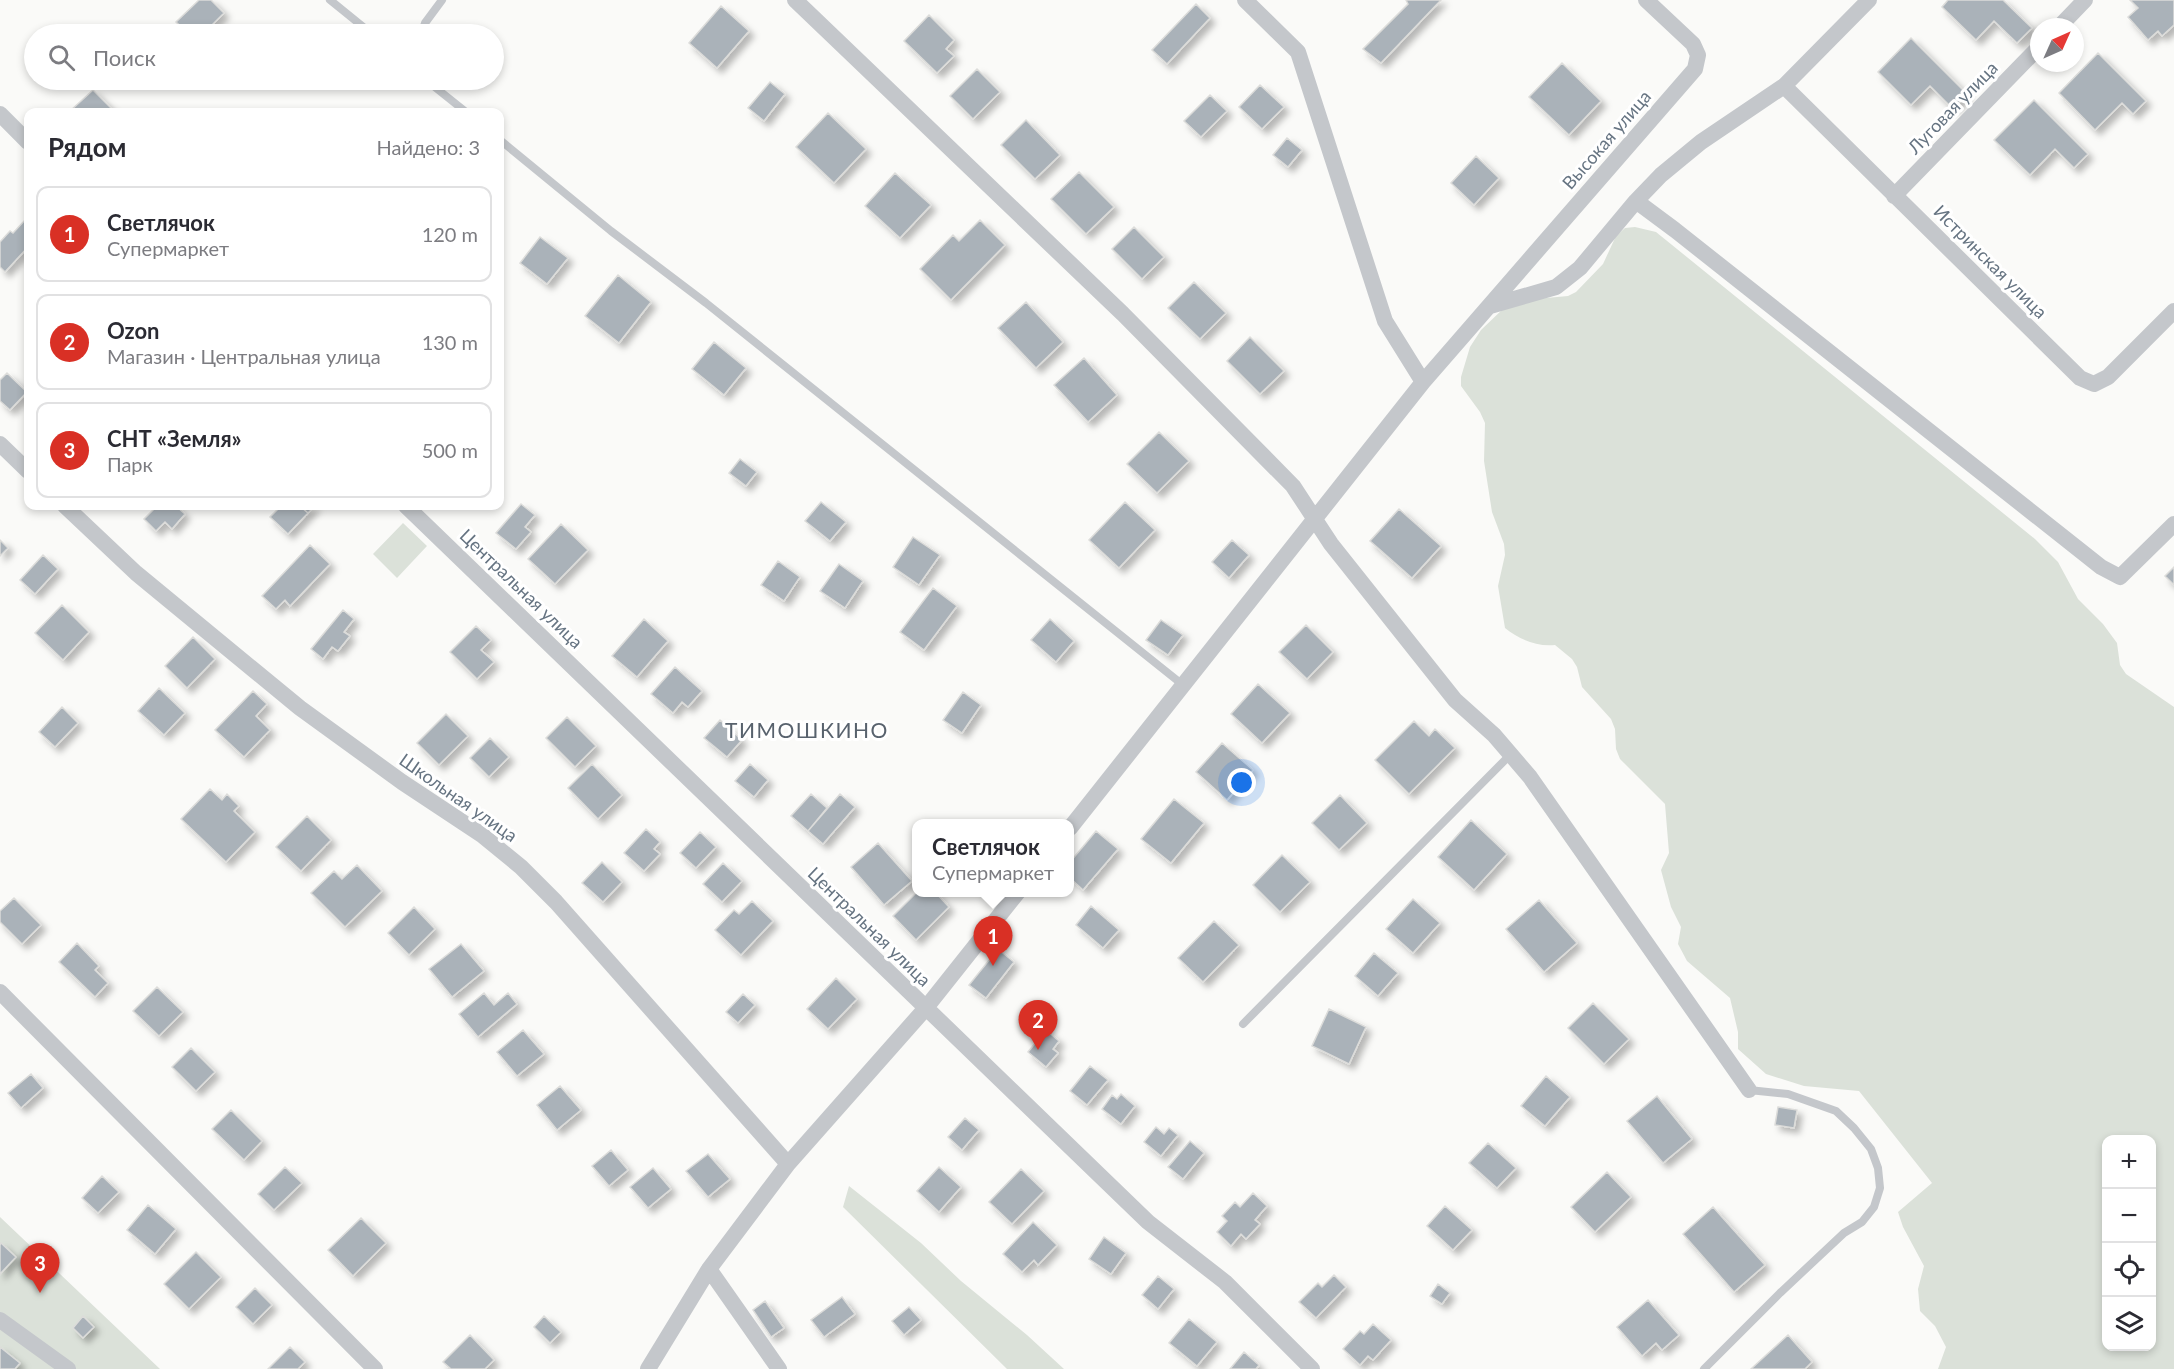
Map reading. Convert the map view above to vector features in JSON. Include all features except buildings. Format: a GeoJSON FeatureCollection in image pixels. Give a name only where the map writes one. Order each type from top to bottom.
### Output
{"type":"FeatureCollection","features":[{"type":"Feature","properties":{"kind":"street"},"geometry":{"type":"LineString","coordinates":[[795,0],[1123,314],[1293,486],[1331,544],[1455,700],[1494,735],[1530,777],[1749,1090]]}},
{"type":"Feature","properties":{"kind":"street"},"geometry":{"type":"LineString","coordinates":[[1245,0],[1298,52],[1385,321],[1423,382]]}},
{"type":"Feature","properties":{"kind":"street","name":"Высокая улица"},"geometry":{"type":"LineString","coordinates":[[1074,823],[1423,382],[1695,69],[1698,56],[1693,44],[1646,0]]}},
{"type":"Feature","properties":{"kind":"street"},"geometry":{"type":"LineString","coordinates":[[1490,306],[1556,286],[1580,268],[1661,175],[1701,142],[1784,86],[1869,0]]}},
{"type":"Feature","properties":{"kind":"street"},"geometry":{"type":"LineString","coordinates":[[2068,18],[2085,0]]}},
{"type":"Feature","properties":{"kind":"street","name":"Луговая улица"},"geometry":{"type":"LineString","coordinates":[[1894,196],[2030,56]]}},
{"type":"Feature","properties":{"kind":"street","name":"Истринская улица"},"geometry":{"type":"LineString","coordinates":[[1784,86],[2080,378],[2094,384],[2108,378],[2174,311]]}},
{"type":"Feature","properties":{"kind":"street"},"geometry":{"type":"LineString","coordinates":[[0,114],[24,138]]}},
{"type":"Feature","properties":{"kind":"street"},"geometry":{"type":"LineString","coordinates":[[1636,201],[2101,567],[2120,577],[2174,524]]}},
{"type":"Feature","properties":{"kind":"street"},"geometry":{"type":"LineString","coordinates":[[0,444],[24,467]]}},
{"type":"Feature","properties":{"kind":"street","name":"Школьная улица"},"geometry":{"type":"LineString","coordinates":[[69,510],[136,573],[300,708],[402,782],[482,835],[521,867],[556,902],[788,1164]]}},
{"type":"Feature","properties":{"kind":"street","name":"Центральная улица"},"geometry":{"type":"LineString","coordinates":[[410,510],[1148,1222],[1225,1282],[1312,1369]]}},
{"type":"Feature","properties":{"kind":"street"},"geometry":{"type":"LineString","coordinates":[[648,1369],[709,1269],[788,1164],[925,1009],[1014,897]]}},
{"type":"Feature","properties":{"kind":"street"},"geometry":{"type":"LineString","coordinates":[[0,992],[375,1369]]}},
{"type":"Feature","properties":{"kind":"street"},"geometry":{"type":"LineString","coordinates":[[709,1269],[779,1369]]}},
{"type":"Feature","properties":{"kind":"street"},"geometry":{"type":"LineString","coordinates":[[0,1320],[68,1369]]}},
{"type":"Feature","properties":{"kind":"lane"},"geometry":{"type":"LineString","coordinates":[[330,0],[360,24]]}},
{"type":"Feature","properties":{"kind":"lane"},"geometry":{"type":"LineString","coordinates":[[425,24],[442,0]]}},
{"type":"Feature","properties":{"kind":"lane"},"geometry":{"type":"LineString","coordinates":[[438,90],[461,108]]}},
{"type":"Feature","properties":{"kind":"lane"},"geometry":{"type":"LineString","coordinates":[[504,143],[611,231],[706,303],[1183,685]]}},
{"type":"Feature","properties":{"kind":"lane"},"geometry":{"type":"LineString","coordinates":[[1243,1024],[1511,754]]}},
{"type":"Feature","properties":{"kind":"lane"},"geometry":{"type":"LineString","coordinates":[[1704,1369],[1844,1233],[1862,1222],[1874,1207],[1880,1188],[1878,1168],[1871,1149],[1836,1111],[1788,1094],[1749,1090]]}},
{"type":"Feature","properties":{"kind":"shaded area"},"geometry":{"type":"Polygon","coordinates":[[[1635,227],[1656,232],[2035,539],[2058,562],[2078,599],[2103,624],[2117,643],[2120,665],[2126,674],[2174,707],[2174,1369],[1938,1369],[1946,1347],[1935,1326],[1920,1311],[1918,1289],[1924,1266],[1903,1227],[1898,1212],[1932,1183],[1859,1091],[1804,1086],[1766,1074],[1738,1049],[1738,1032],[1730,998],[1687,961],[1678,944],[1681,927],[1671,907],[1661,870],[1669,853],[1665,804],[1620,759],[1611,719],[1582,687],[1577,667],[1572,659],[1555,645],[1541,645],[1528,641],[1505,628],[1498,586],[1505,555],[1504,544],[1492,512],[1484,461],[1485,423],[1461,386],[1461,377],[1470,347],[1481,330],[1504,308],[1524,300],[1568,296],[1576,292],[1603,264],[1616,236],[1625,228],[1635,227]]]}},
{"type":"Feature","properties":{"kind":"shaded area"},"geometry":{"type":"Polygon","coordinates":[[[403,523],[427,546],[397,578],[373,554],[403,523]]]}},
{"type":"Feature","properties":{"kind":"shaded area"},"geometry":{"type":"Polygon","coordinates":[[[849,1186],[921,1243],[961,1281],[1027,1335],[1064,1369],[1007,1369],[843,1207],[849,1186]]]}},
{"type":"Feature","properties":{"kind":"shaded area"},"geometry":{"type":"Polygon","coordinates":[[[0,1217],[160,1369],[0,1369],[0,1217]]]}},
{"type":"Feature","properties":{"kind":"place","name":"Светлячок"},"geometry":{"type":"Point","coordinates":[993,966]}},
{"type":"Feature","properties":{"kind":"place","name":"Ozon"},"geometry":{"type":"Point","coordinates":[1038,1050]}},
{"type":"Feature","properties":{"kind":"place","name":"СНТ «Земля»"},"geometry":{"type":"Point","coordinates":[40,1293]}},
{"type":"Feature","properties":{"kind":"district","name":"ТИМОШКИНО"},"geometry":{"type":"Point","coordinates":[807,731]}}]}
